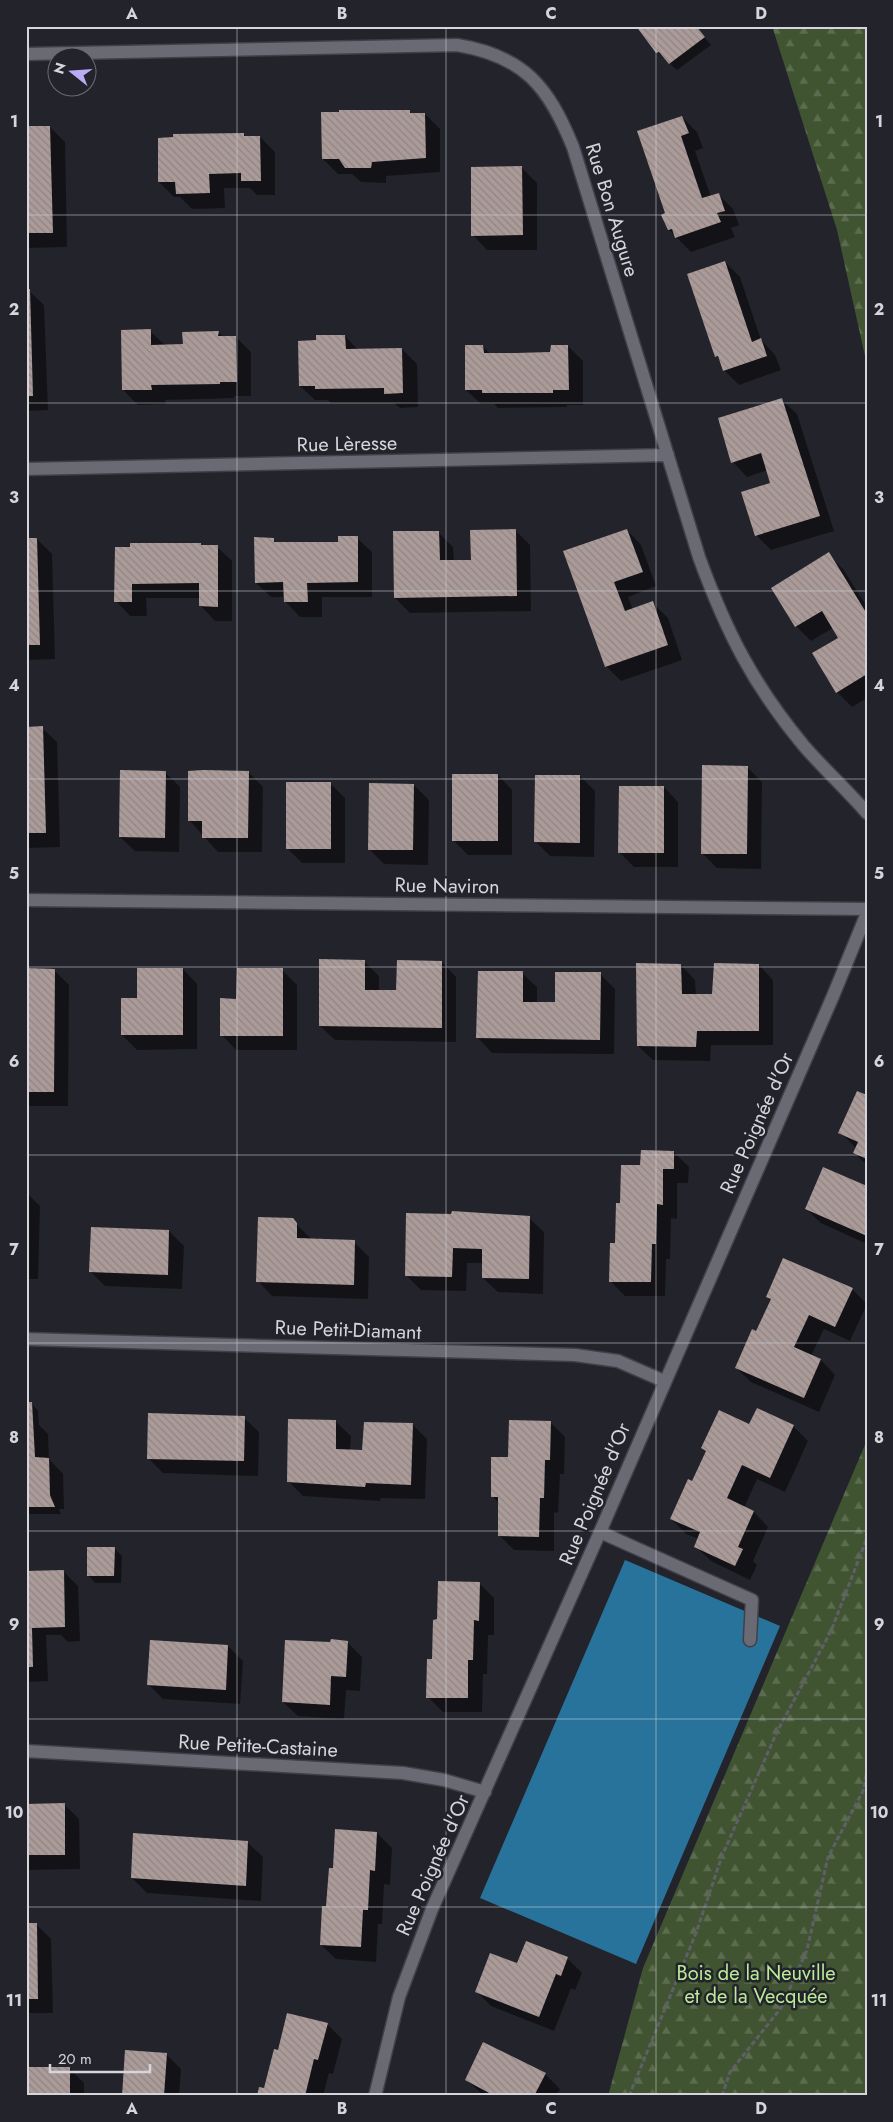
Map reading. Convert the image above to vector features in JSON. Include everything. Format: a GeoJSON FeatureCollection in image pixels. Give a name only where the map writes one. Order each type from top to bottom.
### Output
{"type":"FeatureCollection","features":[{"type":"Feature","properties":{"kind":"street","name":"Rue Bon Augure"},"geometry":{"type":"LineString","coordinates":[[26,54],[457,45],[482,49],[505,58],[526,72],[544,91],[560,115],[573,146],[699,557],[723,621],[756,682],[805,747],[867,813]]}},
{"type":"Feature","properties":{"kind":"street","name":"Rue Lèresse"},"geometry":{"type":"LineString","coordinates":[[26,468],[668,455]]}},
{"type":"Feature","properties":{"kind":"street","name":"Rue Naviron"},"geometry":{"type":"LineString","coordinates":[[26,900],[867,911]]}},
{"type":"Feature","properties":{"kind":"street","name":"Rue Poignée d'Or"},"geometry":{"type":"LineString","coordinates":[[375,2096],[399,1997],[414,1955],[833,996],[867,911]]}},
{"type":"Feature","properties":{"kind":"street","name":"Rue Petit-Diamant"},"geometry":{"type":"LineString","coordinates":[[26,1339],[575,1355],[618,1361],[664,1380]]}},
{"type":"Feature","properties":{"kind":"street"},"geometry":{"type":"LineString","coordinates":[[600,1532],[752,1600],[750,1640]]}},
{"type":"Feature","properties":{"kind":"street","name":"Rue Petite-Castaine"},"geometry":{"type":"LineString","coordinates":[[26,1751],[403,1774],[444,1780],[485,1792]]}},
{"type":"Feature","properties":{"kind":"path"},"geometry":{"type":"LineString","coordinates":[[629,2096],[696,1933],[722,1856],[777,1732],[831,1631],[867,1538]]}},
{"type":"Feature","properties":{"kind":"path"},"geometry":{"type":"LineString","coordinates":[[722,2096],[730,2072],[781,2008],[807,1950],[828,1857],[864,1789],[867,1768]]}},
{"type":"Feature","properties":{"kind":"green space"},"geometry":{"type":"Polygon","coordinates":[[[772,26],[867,26],[867,365],[837,230],[772,26]]]}},
{"type":"Feature","properties":{"kind":"green space","name":"Bois de la Neuville et de la Vecquée"},"geometry":{"type":"Polygon","coordinates":[[[867,1440],[867,2096],[608,2096],[643,1968],[867,1440]]]}},
{"type":"Feature","properties":{"kind":"water"},"geometry":{"type":"Polygon","coordinates":[[[625,1560],[780,1626],[636,1964],[480,1898],[625,1560]]]}},
{"type":"Feature","properties":{"kind":"building"},"geometry":{"type":"Polygon","coordinates":[[[636,26],[696,26],[705,37],[669,64],[659,52],[656,53],[636,26]]]}},
{"type":"Feature","properties":{"kind":"building"},"geometry":{"type":"Polygon","coordinates":[[[339,110],[410,110],[410,113],[425,113],[426,158],[372,162],[371,168],[345,168],[339,159],[322,159],[321,112],[339,112],[339,110]]]}},
{"type":"Feature","properties":{"kind":"building"},"geometry":{"type":"Polygon","coordinates":[[[682,116],[689,133],[681,136],[702,198],[719,193],[725,211],[717,213],[721,222],[675,238],[672,229],[668,230],[661,215],[665,213],[637,131],[682,116]]]}},
{"type":"Feature","properties":{"kind":"building"},"geometry":{"type":"Polygon","coordinates":[[[26,126],[50,126],[53,233],[26,233],[26,126]]]}},
{"type":"Feature","properties":{"kind":"building"},"geometry":{"type":"Polygon","coordinates":[[[244,133],[244,136],[260,136],[261,181],[241,181],[241,173],[209,174],[210,193],[176,194],[175,182],[158,182],[158,138],[173,137],[173,134],[244,133]]]}},
{"type":"Feature","properties":{"kind":"building"},"geometry":{"type":"Polygon","coordinates":[[[522,166],[523,235],[471,236],[471,167],[522,166]]]}},
{"type":"Feature","properties":{"kind":"building"},"geometry":{"type":"Polygon","coordinates":[[[725,261],[752,342],[761,338],[767,356],[723,371],[718,356],[715,357],[687,274],[725,261]]]}},
{"type":"Feature","properties":{"kind":"building"},"geometry":{"type":"Polygon","coordinates":[[[26,289],[30,289],[33,396],[26,396],[26,289]]]}},
{"type":"Feature","properties":{"kind":"building"},"geometry":{"type":"Polygon","coordinates":[[[151,329],[151,345],[183,344],[182,332],[219,331],[218,336],[236,336],[237,382],[151,385],[152,390],[122,390],[121,330],[151,329]]]}},
{"type":"Feature","properties":{"kind":"building"},"geometry":{"type":"Polygon","coordinates":[[[316,335],[345,335],[346,349],[402,348],[403,393],[384,394],[384,388],[315,389],[315,386],[299,386],[298,341],[316,340],[316,335]]]}},
{"type":"Feature","properties":{"kind":"building"},"geometry":{"type":"Polygon","coordinates":[[[465,345],[483,345],[484,353],[516,353],[550,352],[551,345],[568,345],[569,390],[553,390],[553,393],[482,393],[482,390],[465,390],[465,345]]]}},
{"type":"Feature","properties":{"kind":"building"},"geometry":{"type":"Polygon","coordinates":[[[782,398],[820,516],[755,536],[741,492],[770,483],[761,453],[731,463],[718,418],[782,398]]]}},
{"type":"Feature","properties":{"kind":"building"},"geometry":{"type":"Polygon","coordinates":[[[516,529],[517,596],[394,598],[393,531],[439,531],[440,560],[471,560],[470,530],[516,529]]]}},
{"type":"Feature","properties":{"kind":"building"},"geometry":{"type":"Polygon","coordinates":[[[627,529],[643,572],[614,582],[625,611],[653,601],[668,645],[605,667],[563,551],[627,529]]]}},
{"type":"Feature","properties":{"kind":"building"},"geometry":{"type":"Polygon","coordinates":[[[338,536],[358,536],[358,582],[307,583],[308,602],[284,602],[283,582],[255,583],[254,537],[274,538],[274,542],[338,542],[338,536]]]}},
{"type":"Feature","properties":{"kind":"building"},"geometry":{"type":"Polygon","coordinates":[[[26,538],[37,538],[40,645],[26,645],[26,538]]]}},
{"type":"Feature","properties":{"kind":"building"},"geometry":{"type":"Polygon","coordinates":[[[130,543],[201,543],[201,545],[218,545],[218,607],[199,606],[199,583],[132,584],[132,602],[114,602],[115,547],[130,547],[130,543]]]}},
{"type":"Feature","properties":{"kind":"building"},"geometry":{"type":"Polygon","coordinates":[[[829,552],[867,614],[867,674],[836,693],[812,653],[838,638],[822,611],[795,627],[771,588],[829,552]]]}},
{"type":"Feature","properties":{"kind":"building"},"geometry":{"type":"Polygon","coordinates":[[[43,726],[46,833],[26,833],[26,727],[43,726]]]}},
{"type":"Feature","properties":{"kind":"building"},"geometry":{"type":"Polygon","coordinates":[[[702,765],[748,766],[747,854],[701,854],[702,765]]]}},
{"type":"Feature","properties":{"kind":"building"},"geometry":{"type":"Polygon","coordinates":[[[120,770],[166,771],[165,838],[119,837],[120,770]]]}},
{"type":"Feature","properties":{"kind":"building"},"geometry":{"type":"Polygon","coordinates":[[[188,771],[249,771],[248,838],[202,838],[202,821],[188,821],[188,771]]]}},
{"type":"Feature","properties":{"kind":"building"},"geometry":{"type":"Polygon","coordinates":[[[452,774],[498,774],[498,841],[452,841],[452,774]]]}},
{"type":"Feature","properties":{"kind":"building"},"geometry":{"type":"Polygon","coordinates":[[[535,775],[580,775],[580,843],[534,842],[535,775]]]}},
{"type":"Feature","properties":{"kind":"building"},"geometry":{"type":"Polygon","coordinates":[[[286,782],[331,782],[331,849],[286,849],[286,782]]]}},
{"type":"Feature","properties":{"kind":"building"},"geometry":{"type":"Polygon","coordinates":[[[369,783],[414,784],[413,850],[368,850],[369,783]]]}},
{"type":"Feature","properties":{"kind":"building"},"geometry":{"type":"Polygon","coordinates":[[[619,786],[664,786],[664,853],[618,853],[619,786]]]}},
{"type":"Feature","properties":{"kind":"building"},"geometry":{"type":"Polygon","coordinates":[[[319,959],[365,960],[365,990],[396,990],[397,960],[442,961],[442,1028],[319,1026],[319,959]]]}},
{"type":"Feature","properties":{"kind":"building"},"geometry":{"type":"Polygon","coordinates":[[[636,963],[681,964],[682,994],[712,994],[714,963],[759,964],[759,1031],[697,1031],[696,1047],[637,1046],[636,963]]]}},
{"type":"Feature","properties":{"kind":"building"},"geometry":{"type":"Polygon","coordinates":[[[26,968],[55,969],[54,1092],[26,1092],[26,968]]]}},
{"type":"Feature","properties":{"kind":"building"},"geometry":{"type":"Polygon","coordinates":[[[137,968],[183,968],[183,1035],[121,1035],[121,998],[137,998],[137,968]]]}},
{"type":"Feature","properties":{"kind":"building"},"geometry":{"type":"Polygon","coordinates":[[[237,968],[283,968],[283,1036],[220,1036],[220,998],[236,999],[237,968]]]}},
{"type":"Feature","properties":{"kind":"building"},"geometry":{"type":"Polygon","coordinates":[[[478,971],[523,971],[523,1002],[555,1002],[555,972],[601,972],[600,1040],[476,1038],[478,971]]]}},
{"type":"Feature","properties":{"kind":"building"},"geometry":{"type":"Polygon","coordinates":[[[857,1091],[867,1095],[867,1159],[853,1153],[858,1142],[838,1133],[857,1091]]]}},
{"type":"Feature","properties":{"kind":"building"},"geometry":{"type":"Polygon","coordinates":[[[641,1150],[674,1151],[674,1169],[663,1169],[663,1205],[657,1204],[656,1244],[652,1244],[651,1282],[609,1282],[610,1243],[615,1243],[616,1203],[620,1203],[621,1165],[640,1165],[641,1150]]]}},
{"type":"Feature","properties":{"kind":"building"},"geometry":{"type":"Polygon","coordinates":[[[823,1167],[867,1186],[867,1236],[805,1209],[823,1167]]]}},
{"type":"Feature","properties":{"kind":"building"},"geometry":{"type":"Polygon","coordinates":[[[452,1211],[530,1216],[529,1279],[482,1278],[482,1249],[453,1248],[452,1277],[405,1276],[406,1213],[451,1214],[452,1211]]]}},
{"type":"Feature","properties":{"kind":"building"},"geometry":{"type":"Polygon","coordinates":[[[258,1217],[293,1218],[297,1223],[297,1238],[355,1240],[354,1285],[256,1282],[258,1217]]]}},
{"type":"Feature","properties":{"kind":"building"},"geometry":{"type":"Polygon","coordinates":[[[91,1227],[169,1230],[168,1275],[89,1272],[91,1227]]]}},
{"type":"Feature","properties":{"kind":"building"},"geometry":{"type":"Polygon","coordinates":[[[783,1258],[853,1288],[835,1327],[809,1315],[794,1347],[821,1359],[804,1398],[735,1368],[752,1329],[756,1331],[771,1299],[766,1297],[783,1258]]]}},
{"type":"Feature","properties":{"kind":"building"},"geometry":{"type":"Polygon","coordinates":[[[26,1402],[32,1402],[35,1457],[49,1458],[50,1495],[55,1507],[26,1507],[26,1402]]]}},
{"type":"Feature","properties":{"kind":"building"},"geometry":{"type":"Polygon","coordinates":[[[757,1408],[794,1425],[770,1478],[742,1465],[727,1498],[754,1511],[738,1547],[743,1549],[735,1566],[694,1547],[700,1532],[670,1519],[688,1479],[692,1481],[706,1451],[701,1448],[719,1410],[749,1424],[757,1408]]]}},
{"type":"Feature","properties":{"kind":"building"},"geometry":{"type":"Polygon","coordinates":[[[148,1413],[245,1416],[244,1461],[147,1459],[148,1413]]]}},
{"type":"Feature","properties":{"kind":"building"},"geometry":{"type":"Polygon","coordinates":[[[288,1419],[336,1420],[336,1449],[362,1450],[364,1422],[413,1423],[411,1485],[366,1483],[365,1487],[287,1482],[288,1419]]]}},
{"type":"Feature","properties":{"kind":"building"},"geometry":{"type":"Polygon","coordinates":[[[509,1420],[551,1421],[550,1460],[545,1460],[544,1498],[540,1498],[539,1537],[498,1536],[498,1497],[491,1497],[491,1457],[508,1457],[509,1420]]]}},
{"type":"Feature","properties":{"kind":"building"},"geometry":{"type":"Polygon","coordinates":[[[87,1547],[115,1547],[114,1576],[87,1576],[87,1547]]]}},
{"type":"Feature","properties":{"kind":"building"},"geometry":{"type":"Polygon","coordinates":[[[64,1570],[65,1627],[32,1628],[33,1667],[26,1667],[26,1571],[64,1570]]]}},
{"type":"Feature","properties":{"kind":"building"},"geometry":{"type":"Polygon","coordinates":[[[438,1581],[480,1582],[479,1621],[474,1620],[473,1660],[468,1660],[468,1698],[426,1698],[427,1659],[432,1659],[433,1620],[437,1619],[438,1581]]]}},
{"type":"Feature","properties":{"kind":"building"},"geometry":{"type":"Polygon","coordinates":[[[331,1639],[348,1641],[346,1677],[331,1676],[330,1705],[282,1702],[285,1640],[330,1642],[331,1639]]]}},
{"type":"Feature","properties":{"kind":"building"},"geometry":{"type":"Polygon","coordinates":[[[150,1640],[228,1645],[226,1690],[147,1685],[150,1640]]]}},
{"type":"Feature","properties":{"kind":"building"},"geometry":{"type":"Polygon","coordinates":[[[65,1803],[65,1855],[26,1855],[26,1804],[65,1803]]]}},
{"type":"Feature","properties":{"kind":"building"},"geometry":{"type":"Polygon","coordinates":[[[335,1829],[377,1832],[375,1871],[370,1870],[368,1910],[363,1910],[361,1947],[320,1945],[322,1906],[326,1906],[329,1868],[333,1868],[335,1829]]]}},
{"type":"Feature","properties":{"kind":"building"},"geometry":{"type":"Polygon","coordinates":[[[133,1833],[248,1841],[246,1886],[131,1878],[133,1833]]]}},
{"type":"Feature","properties":{"kind":"building"},"geometry":{"type":"Polygon","coordinates":[[[26,1923],[37,1923],[38,1999],[26,1999],[26,1923]]]}},
{"type":"Feature","properties":{"kind":"building"},"geometry":{"type":"Polygon","coordinates":[[[526,1941],[568,1957],[561,1976],[556,1974],[539,2017],[475,1992],[490,1953],[517,1963],[526,1941]]]}},
{"type":"Feature","properties":{"kind":"building"},"geometry":{"type":"Polygon","coordinates":[[[287,2013],[328,2023],[318,2060],[314,2059],[305,2096],[257,2096],[259,2087],[264,2088],[274,2049],[278,2050],[287,2013]]]}},
{"type":"Feature","properties":{"kind":"building"},"geometry":{"type":"Polygon","coordinates":[[[483,2042],[546,2073],[534,2096],[490,2096],[491,2094],[465,2080],[483,2042]]]}},
{"type":"Feature","properties":{"kind":"building"},"geometry":{"type":"Polygon","coordinates":[[[125,2050],[167,2053],[164,2096],[122,2096],[125,2050]]]}},
{"type":"Feature","properties":{"kind":"building"},"geometry":{"type":"Polygon","coordinates":[[[26,2067],[70,2067],[70,2096],[26,2096],[26,2067]]]}}]}
